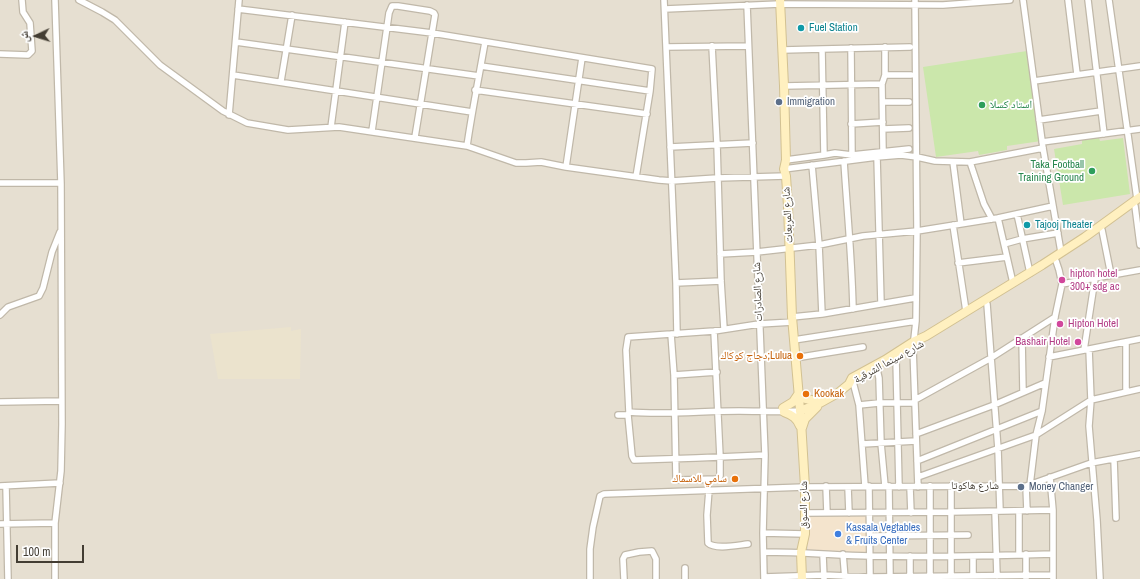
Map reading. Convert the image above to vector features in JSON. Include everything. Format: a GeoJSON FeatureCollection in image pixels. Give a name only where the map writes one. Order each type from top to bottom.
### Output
{"type":"FeatureCollection","features":[{"type":"Feature","properties":{"kind":"street"},"geometry":{"type":"LineString","coordinates":[[0,54],[24,56],[31,53],[32,46],[30,23],[23,12],[22,0]]}},
{"type":"Feature","properties":{"kind":"street"},"geometry":{"type":"LineString","coordinates":[[55,0],[61,183],[62,459],[55,524],[56,579]]}},
{"type":"Feature","properties":{"kind":"street"},"geometry":{"type":"LineString","coordinates":[[78,0],[115,20],[160,65],[229,115],[246,122],[288,130],[340,127],[372,131],[467,146],[516,163],[541,162],[566,167],[672,181],[754,177],[785,173],[812,165],[877,157],[901,156],[917,157],[935,162],[970,162],[1043,148]]}},
{"type":"Feature","properties":{"kind":"street"},"geometry":{"type":"LineString","coordinates":[[229,115],[239,0]]}},
{"type":"Feature","properties":{"kind":"street"},"geometry":{"type":"LineString","coordinates":[[664,0],[676,283],[674,334],[674,413],[676,478],[678,480],[717,479],[720,476],[717,372],[714,331]]}},
{"type":"Feature","properties":{"kind":"street"},"geometry":{"type":"LineString","coordinates":[[664,9],[780,2],[942,3],[1010,0]]}},
{"type":"Feature","properties":{"kind":"street"},"geometry":{"type":"LineString","coordinates":[[1023,0],[1042,142],[1061,252]]}},
{"type":"Feature","properties":{"kind":"street"},"geometry":{"type":"LineString","coordinates":[[1068,0],[1077,74]]}},
{"type":"Feature","properties":{"kind":"street"},"geometry":{"type":"LineString","coordinates":[[1088,0],[1104,134]]}},
{"type":"Feature","properties":{"kind":"street"},"geometry":{"type":"LineString","coordinates":[[1109,0],[1138,201],[1140,245]]}},
{"type":"Feature","properties":{"kind":"street","name":"شارع المربعات"},"geometry":{"type":"LineString","coordinates":[[780,2],[783,50],[786,160],[785,173],[790,247],[792,319],[801,431]]}},
{"type":"Feature","properties":{"kind":"street"},"geometry":{"type":"LineString","coordinates":[[915,3],[917,231],[915,298],[916,322],[913,345],[918,487]]}},
{"type":"Feature","properties":{"kind":"street","name":"شارع الصادرات"},"geometry":{"type":"LineString","coordinates":[[747,5],[765,455],[763,533],[764,578]]}},
{"type":"Feature","properties":{"kind":"street"},"geometry":{"type":"LineString","coordinates":[[372,131],[390,9],[392,6],[398,6],[434,13],[415,137]]}},
{"type":"Feature","properties":{"kind":"street"},"geometry":{"type":"LineString","coordinates":[[238,8],[432,33],[652,69],[647,114],[636,177]]}},
{"type":"Feature","properties":{"kind":"street"},"geometry":{"type":"LineString","coordinates":[[282,81],[292,15]]}},
{"type":"Feature","properties":{"kind":"street"},"geometry":{"type":"LineString","coordinates":[[331,127],[344,22]]}},
{"type":"Feature","properties":{"kind":"street"},"geometry":{"type":"LineString","coordinates":[[236,42],[426,70],[479,76]]}},
{"type":"Feature","properties":{"kind":"street"},"geometry":{"type":"LineString","coordinates":[[467,146],[475,90],[485,42]]}},
{"type":"Feature","properties":{"kind":"street"},"geometry":{"type":"LineString","coordinates":[[712,46],[724,329]]}},
{"type":"Feature","properties":{"kind":"street"},"geometry":{"type":"LineString","coordinates":[[666,47],[748,46]]}},
{"type":"Feature","properties":{"kind":"street"},"geometry":{"type":"LineString","coordinates":[[883,151],[882,84],[885,75],[885,47]]}},
{"type":"Feature","properties":{"kind":"street"},"geometry":{"type":"LineString","coordinates":[[783,50],[910,47]]}},
{"type":"Feature","properties":{"kind":"street"},"geometry":{"type":"LineString","coordinates":[[850,48],[852,155]]}},
{"type":"Feature","properties":{"kind":"street"},"geometry":{"type":"LineString","coordinates":[[822,49],[824,155]]}},
{"type":"Feature","properties":{"kind":"street"},"geometry":{"type":"LineString","coordinates":[[566,167],[582,58]]}},
{"type":"Feature","properties":{"kind":"street"},"geometry":{"type":"LineString","coordinates":[[481,66],[650,91]]}},
{"type":"Feature","properties":{"kind":"street"},"geometry":{"type":"LineString","coordinates":[[1034,81],[1140,66]]}},
{"type":"Feature","properties":{"kind":"street"},"geometry":{"type":"LineString","coordinates":[[233,75],[282,81],[472,112]]}},
{"type":"Feature","properties":{"kind":"street"},"geometry":{"type":"LineString","coordinates":[[885,75],[911,75]]}},
{"type":"Feature","properties":{"kind":"street"},"geometry":{"type":"LineString","coordinates":[[784,86],[882,84]]}},
{"type":"Feature","properties":{"kind":"street"},"geometry":{"type":"LineString","coordinates":[[475,90],[647,114]]}},
{"type":"Feature","properties":{"kind":"street"},"geometry":{"type":"LineString","coordinates":[[883,102],[909,102]]}},
{"type":"Feature","properties":{"kind":"street"},"geometry":{"type":"LineString","coordinates":[[1039,120],[1101,111]]}},
{"type":"Feature","properties":{"kind":"street"},"geometry":{"type":"LineString","coordinates":[[851,124],[883,122]]}},
{"type":"Feature","properties":{"kind":"street"},"geometry":{"type":"LineString","coordinates":[[883,129],[909,128]]}},
{"type":"Feature","properties":{"kind":"street"},"geometry":{"type":"LineString","coordinates":[[1042,142],[1140,129]]}},
{"type":"Feature","properties":{"kind":"street"},"geometry":{"type":"LineString","coordinates":[[670,147],[753,143]]}},
{"type":"Feature","properties":{"kind":"street"},"geometry":{"type":"LineString","coordinates":[[786,160],[835,153],[852,155],[909,149]]}},
{"type":"Feature","properties":{"kind":"street"},"geometry":{"type":"LineString","coordinates":[[877,157],[881,303]]}},
{"type":"Feature","properties":{"kind":"street"},"geometry":{"type":"LineString","coordinates":[[844,161],[848,238],[852,272],[853,309]]}},
{"type":"Feature","properties":{"kind":"street"},"geometry":{"type":"LineString","coordinates":[[953,162],[961,224]]}},
{"type":"Feature","properties":{"kind":"street"},"geometry":{"type":"LineString","coordinates":[[970,162],[984,204],[995,219],[1004,244],[1012,283]]}},
{"type":"Feature","properties":{"kind":"street"},"geometry":{"type":"LineString","coordinates":[[812,165],[819,245],[822,314]]}},
{"type":"Feature","properties":{"kind":"street"},"geometry":{"type":"LineString","coordinates":[[0,183],[61,183]]}},
{"type":"Feature","properties":{"kind":"street","name":"شارع سينما الشرقية"},"geometry":{"type":"LineString","coordinates":[[821,403],[838,393],[852,381],[987,304],[1056,261],[1102,230],[1138,201]]}},
{"type":"Feature","properties":{"kind":"street","name":"شارع سينما الشرقية"},"geometry":{"type":"LineString","coordinates":[[876,367],[896,358],[926,336],[1030,273],[1138,201]]}},
{"type":"Feature","properties":{"kind":"street"},"geometry":{"type":"LineString","coordinates":[[720,254],[757,252],[790,247],[819,245],[848,238],[917,231],[995,219],[1053,206]]}},
{"type":"Feature","properties":{"kind":"street"},"geometry":{"type":"LineString","coordinates":[[1017,214],[1030,273]]}},
{"type":"Feature","properties":{"kind":"street"},"geometry":{"type":"LineString","coordinates":[[953,225],[966,311]]}},
{"type":"Feature","properties":{"kind":"street"},"geometry":{"type":"LineString","coordinates":[[0,315],[8,308],[39,296],[43,288],[52,252],[60,229]]}},
{"type":"Feature","properties":{"kind":"street"},"geometry":{"type":"LineString","coordinates":[[1102,230],[1111,275]]}},
{"type":"Feature","properties":{"kind":"street"},"geometry":{"type":"LineString","coordinates":[[1004,244],[1022,239],[1058,233]]}},
{"type":"Feature","properties":{"kind":"street"},"geometry":{"type":"LineString","coordinates":[[958,263],[1007,257]]}},
{"type":"Feature","properties":{"kind":"street"},"geometry":{"type":"LineString","coordinates":[[1027,510],[1028,485],[1036,435],[1042,411],[1055,317],[1062,284],[1056,261]]}},
{"type":"Feature","properties":{"kind":"street"},"geometry":{"type":"LineString","coordinates":[[1062,284],[1140,270]]}},
{"type":"Feature","properties":{"kind":"street"},"geometry":{"type":"LineString","coordinates":[[1095,278],[1087,350],[1091,400],[1089,426],[1091,463],[1097,520],[1100,579]]}},
{"type":"Feature","properties":{"kind":"street"},"geometry":{"type":"LineString","coordinates":[[676,283],[721,281]]}},
{"type":"Feature","properties":{"kind":"street"},"geometry":{"type":"LineString","coordinates":[[765,455],[634,460],[632,456],[629,413],[626,350],[628,337],[714,331],[915,298]]}},
{"type":"Feature","properties":{"kind":"street"},"geometry":{"type":"LineString","coordinates":[[987,304],[1000,486],[997,576]]}},
{"type":"Feature","properties":{"kind":"street"},"geometry":{"type":"LineString","coordinates":[[859,405],[915,402],[991,358],[1055,317]]}},
{"type":"Feature","properties":{"kind":"street"},"geometry":{"type":"LineString","coordinates":[[794,340],[916,322]]}},
{"type":"Feature","properties":{"kind":"street"},"geometry":{"type":"LineString","coordinates":[[1022,338],[1023,392]]}},
{"type":"Feature","properties":{"kind":"street"},"geometry":{"type":"LineString","coordinates":[[1049,356],[1140,339]]}},
{"type":"Feature","properties":{"kind":"street"},"geometry":{"type":"LineString","coordinates":[[1126,342],[1126,392]]}},
{"type":"Feature","properties":{"kind":"street"},"geometry":{"type":"LineString","coordinates":[[795,358],[863,347]]}},
{"type":"Feature","properties":{"kind":"street"},"geometry":{"type":"LineString","coordinates":[[896,358],[899,487]]}},
{"type":"Feature","properties":{"kind":"street"},"geometry":{"type":"LineString","coordinates":[[876,367],[879,378],[881,443],[890,513],[890,576]]}},
{"type":"Feature","properties":{"kind":"street"},"geometry":{"type":"LineString","coordinates":[[674,375],[717,372]]}},
{"type":"Feature","properties":{"kind":"street"},"geometry":{"type":"LineString","coordinates":[[852,381],[859,405],[870,513],[870,577]]}},
{"type":"Feature","properties":{"kind":"street"},"geometry":{"type":"LineString","coordinates":[[916,434],[994,405],[1045,383]]}},
{"type":"Feature","properties":{"kind":"street"},"geometry":{"type":"LineString","coordinates":[[918,477],[1036,435],[1091,400],[1140,389]]}},
{"type":"Feature","properties":{"kind":"street"},"geometry":{"type":"LineString","coordinates":[[783,410],[793,402],[799,394],[806,399],[821,403]]}},
{"type":"Feature","properties":{"kind":"street"},"geometry":{"type":"LineString","coordinates":[[0,402],[61,401]]}},
{"type":"Feature","properties":{"kind":"street"},"geometry":{"type":"LineString","coordinates":[[618,415],[629,413],[654,414],[718,411],[772,411],[800,409],[821,403]]}},
{"type":"Feature","properties":{"kind":"street"},"geometry":{"type":"LineString","coordinates":[[801,431],[809,415],[821,403]]}},
{"type":"Feature","properties":{"kind":"street"},"geometry":{"type":"LineString","coordinates":[[783,410],[796,418],[800,424],[801,431]]}},
{"type":"Feature","properties":{"kind":"street"},"geometry":{"type":"LineString","coordinates":[[917,461],[1042,411]]}},
{"type":"Feature","properties":{"kind":"street","name":"شارع السوق"},"geometry":{"type":"LineString","coordinates":[[801,431],[805,487],[805,534],[801,552],[802,578]]}},
{"type":"Feature","properties":{"kind":"street"},"geometry":{"type":"LineString","coordinates":[[862,444],[916,442]]}},
{"type":"Feature","properties":{"kind":"street","name":"شارع هاكوتا"},"geometry":{"type":"LineString","coordinates":[[590,579],[590,549],[593,527],[601,494],[826,486],[918,487],[1028,485],[1069,472],[1091,463],[1140,454]]}},
{"type":"Feature","properties":{"kind":"street"},"geometry":{"type":"LineString","coordinates":[[1114,459],[1116,518]]}},
{"type":"Feature","properties":{"kind":"street"},"geometry":{"type":"LineString","coordinates":[[764,578],[890,576],[910,578],[930,576],[984,578],[997,576],[1026,578],[1053,577],[1054,510],[1050,477]]}},
{"type":"Feature","properties":{"kind":"street"},"geometry":{"type":"LineString","coordinates":[[8,579],[7,524],[3,486],[60,483]]}},
{"type":"Feature","properties":{"kind":"street"},"geometry":{"type":"LineString","coordinates":[[826,486],[827,513]]}},
{"type":"Feature","properties":{"kind":"street"},"geometry":{"type":"LineString","coordinates":[[848,486],[849,513]]}},
{"type":"Feature","properties":{"kind":"street"},"geometry":{"type":"LineString","coordinates":[[910,486],[911,513]]}},
{"type":"Feature","properties":{"kind":"street"},"geometry":{"type":"LineString","coordinates":[[930,486],[930,576]]}},
{"type":"Feature","properties":{"kind":"street"},"geometry":{"type":"LineString","coordinates":[[951,486],[951,576]]}},
{"type":"Feature","properties":{"kind":"street"},"geometry":{"type":"LineString","coordinates":[[709,490],[706,515],[708,543],[711,546],[720,547],[748,544]]}},
{"type":"Feature","properties":{"kind":"street"},"geometry":{"type":"LineString","coordinates":[[805,513],[998,512],[1054,510]]}},
{"type":"Feature","properties":{"kind":"street"},"geometry":{"type":"LineString","coordinates":[[1019,511],[1019,555]]}},
{"type":"Feature","properties":{"kind":"street"},"geometry":{"type":"LineString","coordinates":[[0,524],[55,524]]}},
{"type":"Feature","properties":{"kind":"street"},"geometry":{"type":"LineString","coordinates":[[763,533],[805,534]]}},
{"type":"Feature","properties":{"kind":"street"},"geometry":{"type":"LineString","coordinates":[[870,536],[968,535]]}},
{"type":"Feature","properties":{"kind":"street"},"geometry":{"type":"LineString","coordinates":[[624,579],[623,559],[625,555],[652,551],[656,559],[656,579]]}},
{"type":"Feature","properties":{"kind":"street"},"geometry":{"type":"LineString","coordinates":[[764,552],[801,552],[823,555],[843,554],[870,556],[1053,554]]}},
{"type":"Feature","properties":{"kind":"street"},"geometry":{"type":"LineString","coordinates":[[843,554],[845,577]]}},
{"type":"Feature","properties":{"kind":"street"},"geometry":{"type":"LineString","coordinates":[[1026,554],[1026,578]]}},
{"type":"Feature","properties":{"kind":"street"},"geometry":{"type":"LineString","coordinates":[[823,555],[824,577]]}},
{"type":"Feature","properties":{"kind":"street"},"geometry":{"type":"LineString","coordinates":[[910,556],[910,578]]}},
{"type":"Feature","properties":{"kind":"street"},"geometry":{"type":"LineString","coordinates":[[970,577],[973,556]]}},
{"type":"Feature","properties":{"kind":"street"},"geometry":{"type":"LineString","coordinates":[[684,568],[686,579]]}},
{"type":"Feature","properties":{"kind":"shaded area"},"geometry":{"type":"Polygon","coordinates":[[[0,0],[1140,0],[1140,579],[0,579],[0,0]]]}},
{"type":"Feature","properties":{"kind":"shaded area"},"geometry":{"type":"Polygon","coordinates":[[[291,327],[291,331],[301,329],[300,379],[218,379],[210,334],[291,327]]]}},
{"type":"Feature","properties":{"kind":"shaded area","name":"Kassala Vegtables & Fruits Center"},"geometry":{"type":"Polygon","coordinates":[[[808,515],[867,515],[867,553],[808,554],[808,515]]]}},
{"type":"Feature","properties":{"kind":"green space","name":"استاد كسلا"},"geometry":{"type":"Polygon","coordinates":[[[1027,51],[1041,141],[1007,146],[1007,150],[979,155],[978,151],[936,157],[923,67],[1027,51]]]}},
{"type":"Feature","properties":{"kind":"green space","name":"Taka Football Training Ground"},"geometry":{"type":"Polygon","coordinates":[[[1099,138],[1100,141],[1123,138],[1130,194],[1063,205],[1054,149],[1082,144],[1082,140],[1099,138]]]}},
{"type":"Feature","properties":{"kind":"place","name":"Fuel Station"},"geometry":{"type":"Point","coordinates":[801,28]}},
{"type":"Feature","properties":{"kind":"place","name":"Immigration"},"geometry":{"type":"Point","coordinates":[779,102]}},
{"type":"Feature","properties":{"kind":"place","name":"استاد كسلا"},"geometry":{"type":"Point","coordinates":[982,105]}},
{"type":"Feature","properties":{"kind":"place","name":"Taka Football Training Ground"},"geometry":{"type":"Point","coordinates":[1092,171]}},
{"type":"Feature","properties":{"kind":"place","name":"Tajooj Theater"},"geometry":{"type":"Point","coordinates":[1027,225]}},
{"type":"Feature","properties":{"kind":"place","name":"hipton hotel 300+ sdg ac"},"geometry":{"type":"Point","coordinates":[1062,280]}},
{"type":"Feature","properties":{"kind":"place","name":"Hipton Hotel"},"geometry":{"type":"Point","coordinates":[1060,324]}},
{"type":"Feature","properties":{"kind":"place","name":"Bashair Hotel"},"geometry":{"type":"Point","coordinates":[1078,342]}},
{"type":"Feature","properties":{"kind":"place","name":"دجاج كوكاك;Lulua"},"geometry":{"type":"Point","coordinates":[800,356]}},
{"type":"Feature","properties":{"kind":"place","name":"Kookak"},"geometry":{"type":"Point","coordinates":[806,394]}},
{"type":"Feature","properties":{"kind":"place","name":"سامي للاسماك"},"geometry":{"type":"Point","coordinates":[735,479]}},
{"type":"Feature","properties":{"kind":"place","name":"Money Changer"},"geometry":{"type":"Point","coordinates":[1021,487]}},
{"type":"Feature","properties":{"kind":"place","name":"Kassala Vegtables & Fruits Center"},"geometry":{"type":"Point","coordinates":[838,534]}}]}
